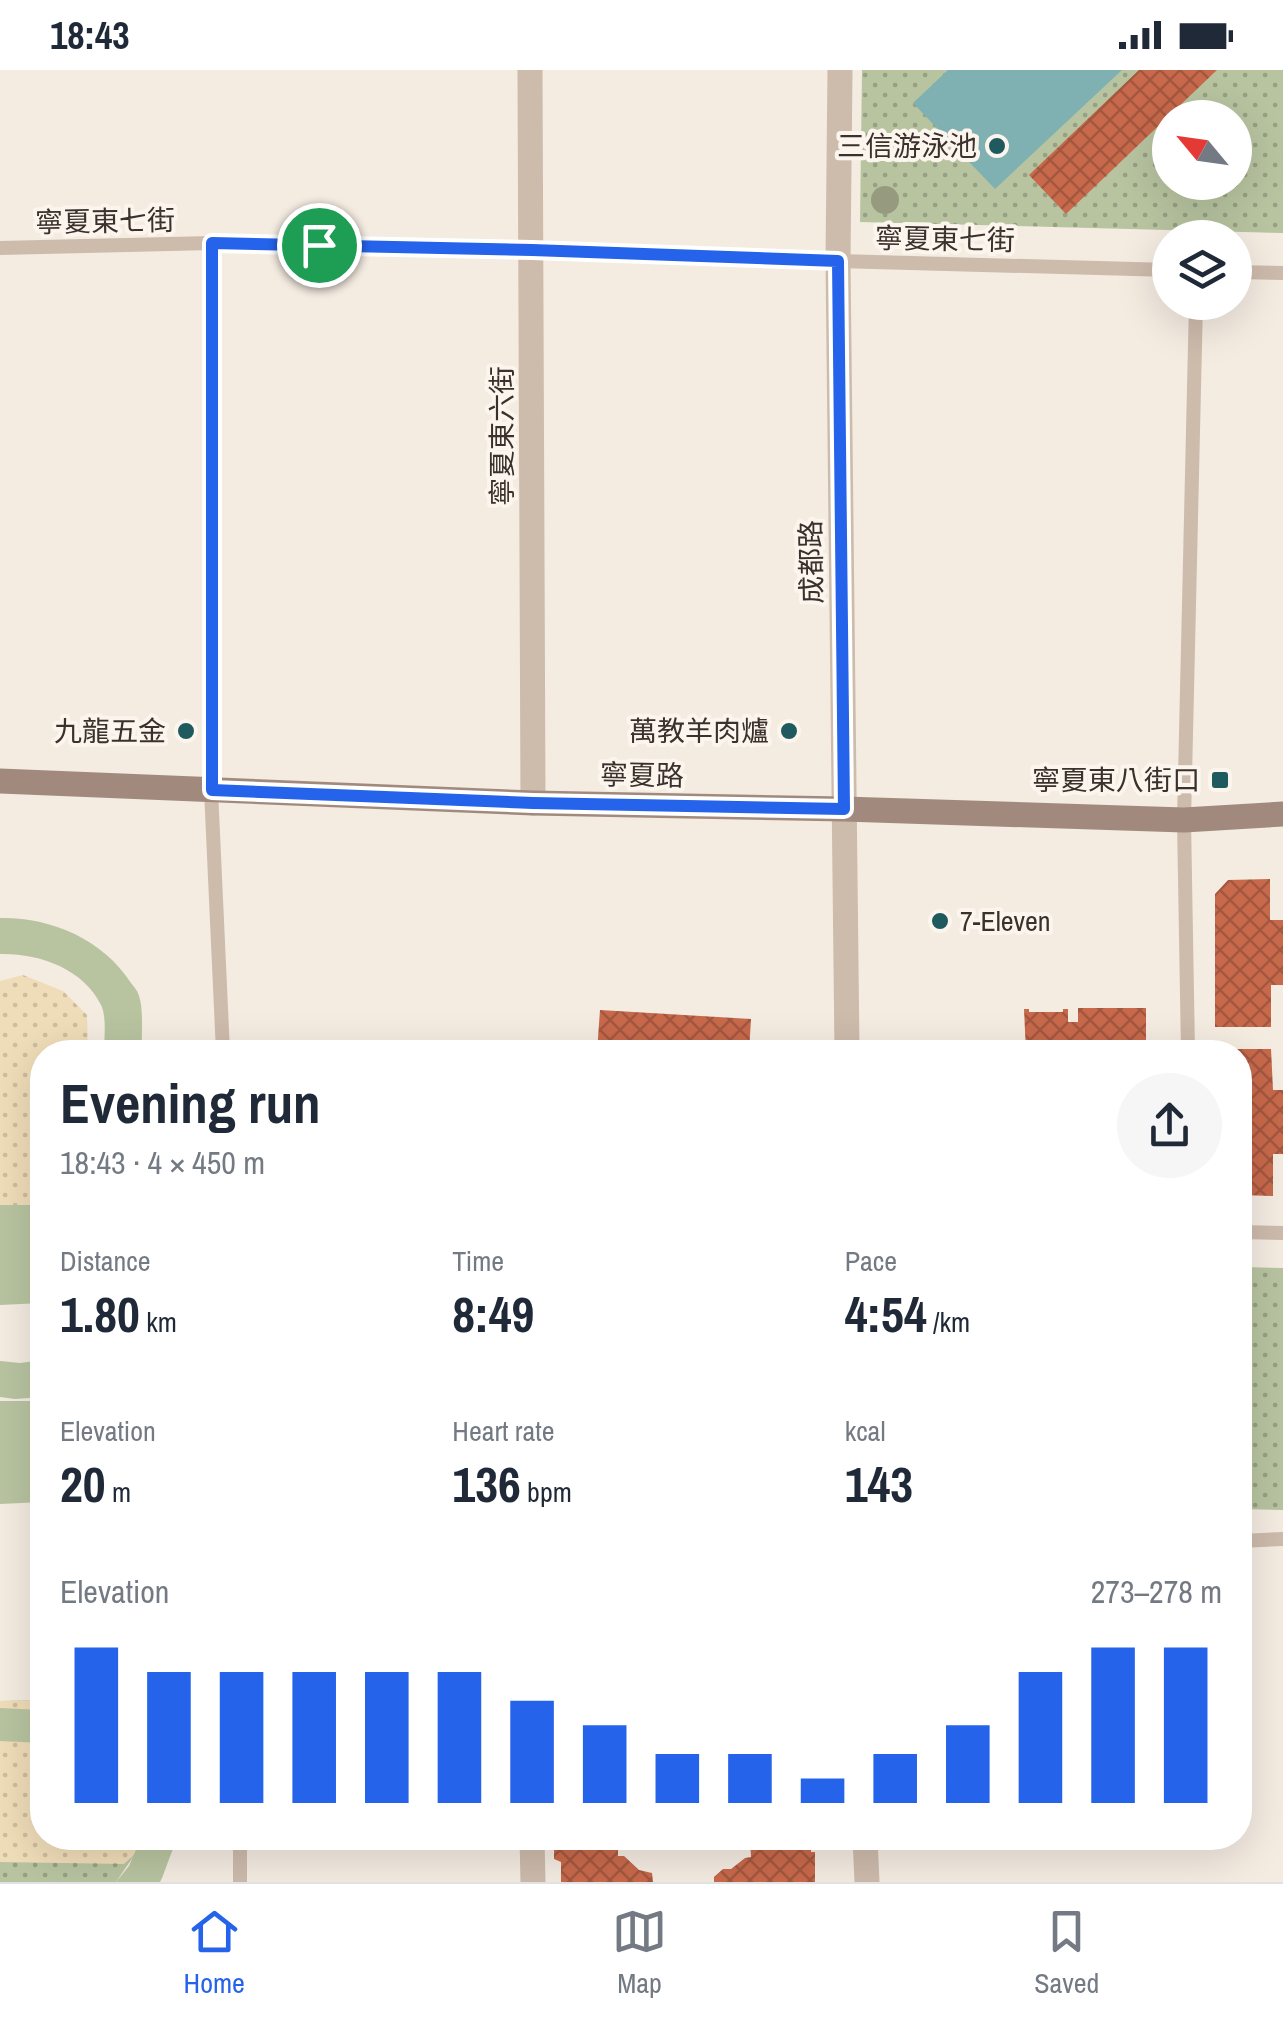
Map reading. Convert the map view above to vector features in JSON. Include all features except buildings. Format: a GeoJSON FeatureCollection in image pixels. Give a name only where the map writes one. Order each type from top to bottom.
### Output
{"type":"FeatureCollection","features":[{"type":"Feature","properties":{"kind":"street","name":"寧夏東六街"},"geometry":{"type":"LineString","coordinates":[[530,70],[533,803]]}},
{"type":"Feature","properties":{"kind":"street","name":"成都路"},"geometry":{"type":"LineString","coordinates":[[840,70],[838,261],[847,1040]]}},
{"type":"Feature","properties":{"kind":"street","name":"寧夏路"},"geometry":{"type":"LineString","coordinates":[[0,781],[533,803],[1184,820],[1283,814]]}},
{"type":"Feature","properties":{"kind":"street"},"geometry":{"type":"LineString","coordinates":[[532,1850],[533,1882]]}},
{"type":"Feature","properties":{"kind":"street"},"geometry":{"type":"LineString","coordinates":[[865,1850],[866,1882]]}},
{"type":"Feature","properties":{"kind":"lane","name":"寧夏東七街"},"geometry":{"type":"LineString","coordinates":[[0,248],[212,243],[1152,270]]}},
{"type":"Feature","properties":{"kind":"lane"},"geometry":{"type":"LineString","coordinates":[[212,243],[212,790],[222,1040]]}},
{"type":"Feature","properties":{"kind":"lane"},"geometry":{"type":"LineString","coordinates":[[1252,272],[1283,273]]}},
{"type":"Feature","properties":{"kind":"lane"},"geometry":{"type":"LineString","coordinates":[[1188,1040],[1184,820],[1196,320]]}},
{"type":"Feature","properties":{"kind":"lane"},"geometry":{"type":"LineString","coordinates":[[1252,1232],[1283,1233]]}},
{"type":"Feature","properties":{"kind":"lane"},"geometry":{"type":"LineString","coordinates":[[1252,1540],[1283,1539]]}},
{"type":"Feature","properties":{"kind":"lane"},"geometry":{"type":"LineString","coordinates":[[240,1850],[240,1882]]}},
{"type":"Feature","properties":{"kind":"green space"},"geometry":{"type":"Polygon","coordinates":[[[862,70],[1283,70],[1283,233],[1252,232],[1252,220],[1152,220],[1152,230],[860,222],[862,70]]]}},
{"type":"Feature","properties":{"kind":"green space"},"geometry":{"type":"Polygon","coordinates":[[[0,918],[56,927],[90,943],[106,954],[138,994],[142,1040],[104,1040],[101,1005],[71,972],[29,956],[0,954],[0,918]]]}},
{"type":"Feature","properties":{"kind":"green space"},"geometry":{"type":"Polygon","coordinates":[[[0,1205],[30,1205],[30,1304],[0,1305],[0,1205]]]}},
{"type":"Feature","properties":{"kind":"green space"},"geometry":{"type":"Polygon","coordinates":[[[1252,1267],[1283,1268],[1283,1510],[1252,1509],[1252,1267]]]}},
{"type":"Feature","properties":{"kind":"green space"},"geometry":{"type":"Polygon","coordinates":[[[0,1361],[30,1362],[30,1398],[0,1397],[0,1361]]]}},
{"type":"Feature","properties":{"kind":"green space"},"geometry":{"type":"Polygon","coordinates":[[[0,1401],[30,1401],[30,1503],[0,1504],[0,1401]]]}},
{"type":"Feature","properties":{"kind":"green space"},"geometry":{"type":"Polygon","coordinates":[[[30,1700],[30,1850],[112,1850],[135,1854],[116,1882],[0,1882],[0,1701],[30,1700]]]}},
{"type":"Feature","properties":{"kind":"green space"},"geometry":{"type":"Polygon","coordinates":[[[0,1708],[30,1709],[30,1742],[0,1741],[0,1708]]]}},
{"type":"Feature","properties":{"kind":"green space"},"geometry":{"type":"Polygon","coordinates":[[[136,1850],[172,1850],[160,1882],[116,1882],[136,1850]]]}},
{"type":"Feature","properties":{"kind":"sand"},"geometry":{"type":"Polygon","coordinates":[[[23,975],[63,991],[87,1015],[88,1040],[30,1040],[30,1205],[0,1205],[0,981],[23,975]]]}},
{"type":"Feature","properties":{"kind":"sand"},"geometry":{"type":"Polygon","coordinates":[[[30,1700],[30,1850],[140,1850],[124,1864],[0,1862],[0,1701],[30,1700]]]}},
{"type":"Feature","properties":{"kind":"water","name":"三信游泳池"},"geometry":{"type":"Polygon","coordinates":[[[948,70],[1122,70],[995,189],[913,103],[948,70]]]}},
{"type":"Feature","properties":{"kind":"place","name":"三信游泳池"},"geometry":{"type":"Point","coordinates":[997,146]}},
{"type":"Feature","properties":{"kind":"place","name":"九龍五金"},"geometry":{"type":"Point","coordinates":[186,731]}},
{"type":"Feature","properties":{"kind":"place","name":"萬教羊肉爐"},"geometry":{"type":"Point","coordinates":[789,731]}},
{"type":"Feature","properties":{"kind":"place","name":"寧夏東八街口"},"geometry":{"type":"Point","coordinates":[1220,780]}},
{"type":"Feature","properties":{"kind":"place","name":"7-Eleven"},"geometry":{"type":"Point","coordinates":[940,921]}},
{"type":"Feature","properties":{"kind":"route"},"geometry":{"type":"LineString","coordinates":[[212,243],[319,245],[838,261],[844,809],[533,803],[212,790],[212,243]]}}]}
